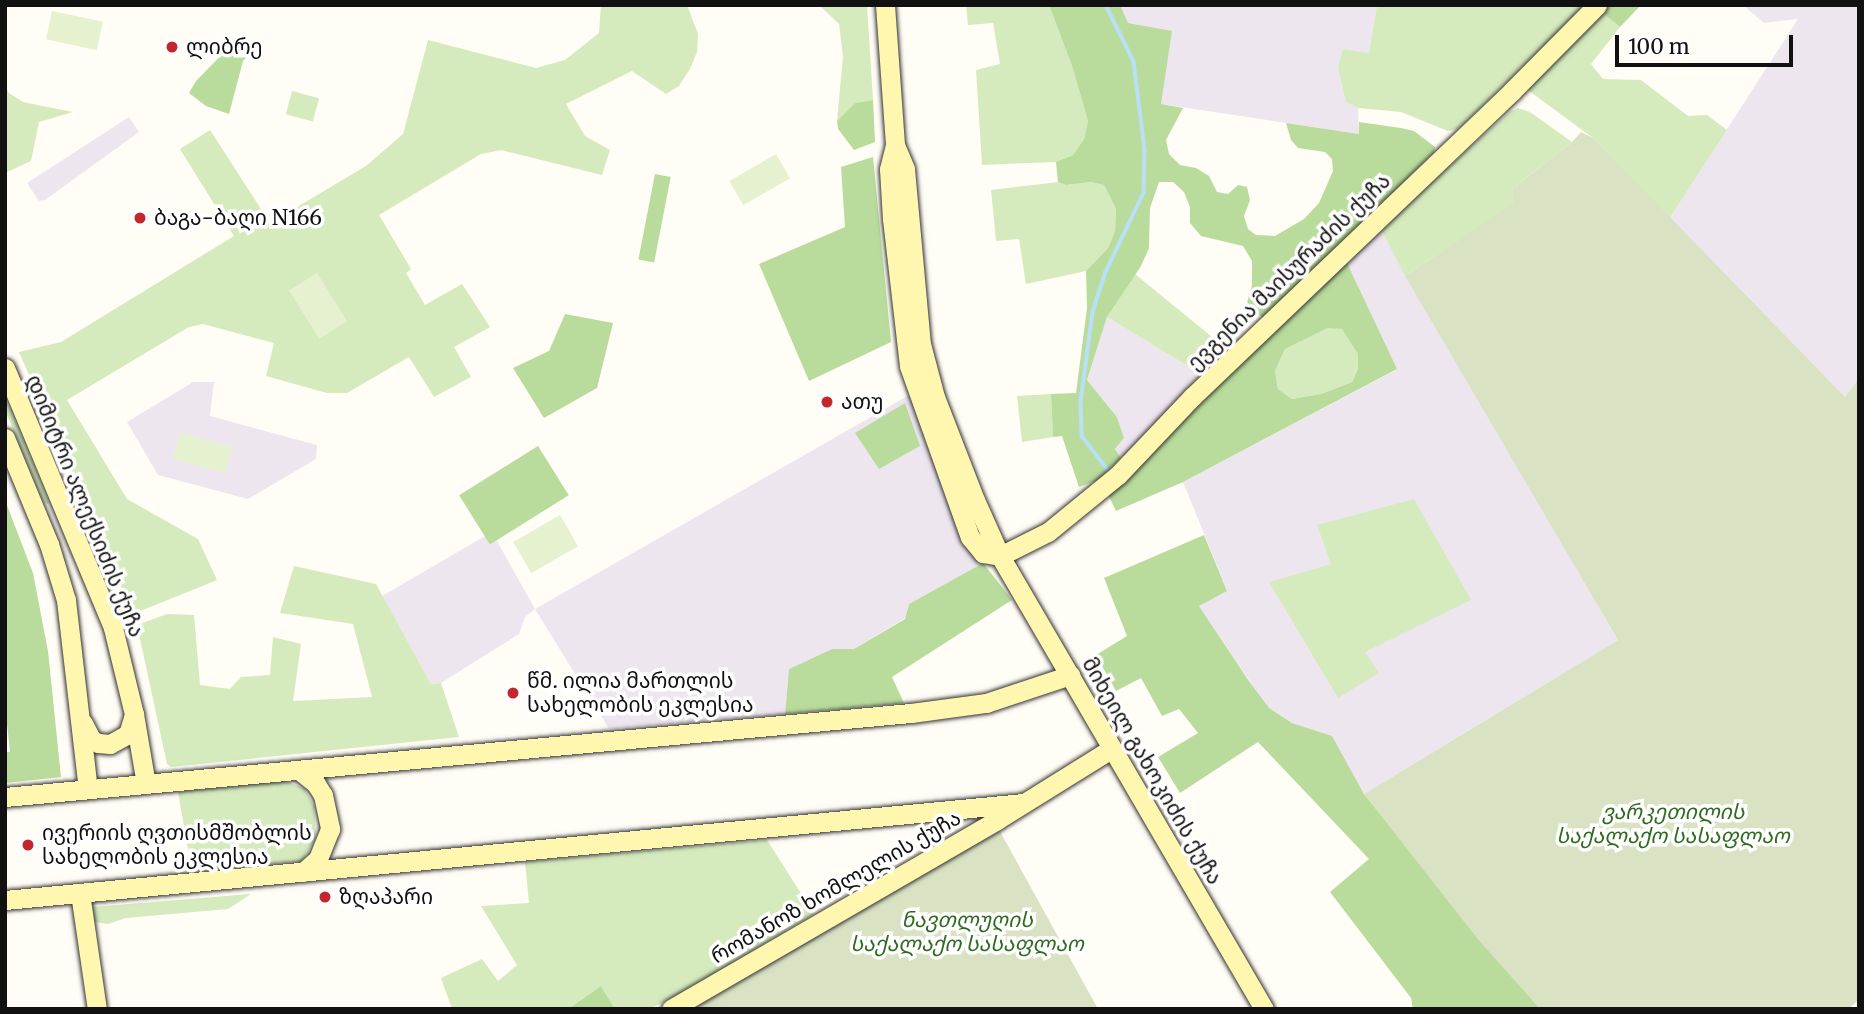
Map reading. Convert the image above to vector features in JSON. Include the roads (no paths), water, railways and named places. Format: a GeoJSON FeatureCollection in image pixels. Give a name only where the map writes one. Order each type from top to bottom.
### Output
{"type":"FeatureCollection","features":[{"type":"Feature","properties":{"kind":"main road","name":"მიხეილ გახოკიძის ქუჩა"},"geometry":{"type":"LineString","coordinates":[[885,5],[895,145],[905,169],[918,322],[928,371],[955,450],[1000,556],[1264,1009]]}},
{"type":"Feature","properties":{"kind":"main road","name":"ევგენია მაისურაძის ქუჩა"},"geometry":{"type":"LineString","coordinates":[[1000,556],[1048,532],[1118,475],[1192,397],[1512,91],[1597,5]]}},
{"type":"Feature","properties":{"kind":"main road","name":"დიმიტრი ალექსიძის ქუჩა"},"geometry":{"type":"LineString","coordinates":[[5,368],[113,628],[134,714],[146,784]]}},
{"type":"Feature","properties":{"kind":"main road"},"geometry":{"type":"LineString","coordinates":[[5,438],[46,535],[66,600],[88,789]]}},
{"type":"Feature","properties":{"kind":"main road"},"geometry":{"type":"LineString","coordinates":[[31,501],[50,511],[57,503],[57,491]]}},
{"type":"Feature","properties":{"kind":"main road"},"geometry":{"type":"LineString","coordinates":[[46,535],[52,521],[60,519],[70,522]]}},
{"type":"Feature","properties":{"kind":"main road"},"geometry":{"type":"LineString","coordinates":[[5,797],[945,709],[1010,696],[1070,675]]}},
{"type":"Feature","properties":{"kind":"main road"},"geometry":{"type":"LineString","coordinates":[[81,719],[91,739],[97,743],[110,744],[128,734],[134,714]]}},
{"type":"Feature","properties":{"kind":"main road","name":"რომანოზ ხომლელის ქუჩა"},"geometry":{"type":"LineString","coordinates":[[671,1009],[1023,803],[1111,748]]}},
{"type":"Feature","properties":{"kind":"main road"},"geometry":{"type":"LineString","coordinates":[[299,770],[316,784],[323,795],[330,829],[323,852],[303,872]]}},
{"type":"Feature","properties":{"kind":"main road"},"geometry":{"type":"LineString","coordinates":[[5,901],[1023,803]]}},
{"type":"Feature","properties":{"kind":"main road"},"geometry":{"type":"LineString","coordinates":[[936,812],[947,816],[956,830],[941,850]]}},
{"type":"Feature","properties":{"kind":"main road"},"geometry":{"type":"LineString","coordinates":[[80,893],[97,1009]]}},
{"type":"Feature","properties":{"kind":"waterway"},"geometry":{"type":"LineString","coordinates":[[1106,5],[1134,62],[1145,150],[1144,193],[1106,272],[1093,312],[1081,402],[1082,436],[1109,471]]}},
{"type":"Feature","properties":{"kind":"place","name":"ლიბრე"},"geometry":{"type":"Point","coordinates":[172,47]}},
{"type":"Feature","properties":{"kind":"place","name":"ბაგა-ბაღი N166"},"geometry":{"type":"Point","coordinates":[140,218]}},
{"type":"Feature","properties":{"kind":"place","name":"ათუ"},"geometry":{"type":"Point","coordinates":[827,402]}},
{"type":"Feature","properties":{"kind":"place","name":"წმ. ილია მართლის სახელობის ეკლესია"},"geometry":{"type":"Point","coordinates":[513,693]}},
{"type":"Feature","properties":{"kind":"place","name":"ივერიის ღვთისმშობლის სახელობის ეკლესია"},"geometry":{"type":"Point","coordinates":[28,845]}},
{"type":"Feature","properties":{"kind":"place","name":"ზღაპარი"},"geometry":{"type":"Point","coordinates":[325,897]}},
{"type":"Feature","properties":{"kind":"park label","name":"ვარკეთილის საქალაქო სასაფლაო"},"geometry":{"type":"Point","coordinates":[1673,824]}},
{"type":"Feature","properties":{"kind":"park label","name":"ნავთლუღის საქალაქო სასაფლაო"},"geometry":{"type":"Point","coordinates":[967,932]}}]}
